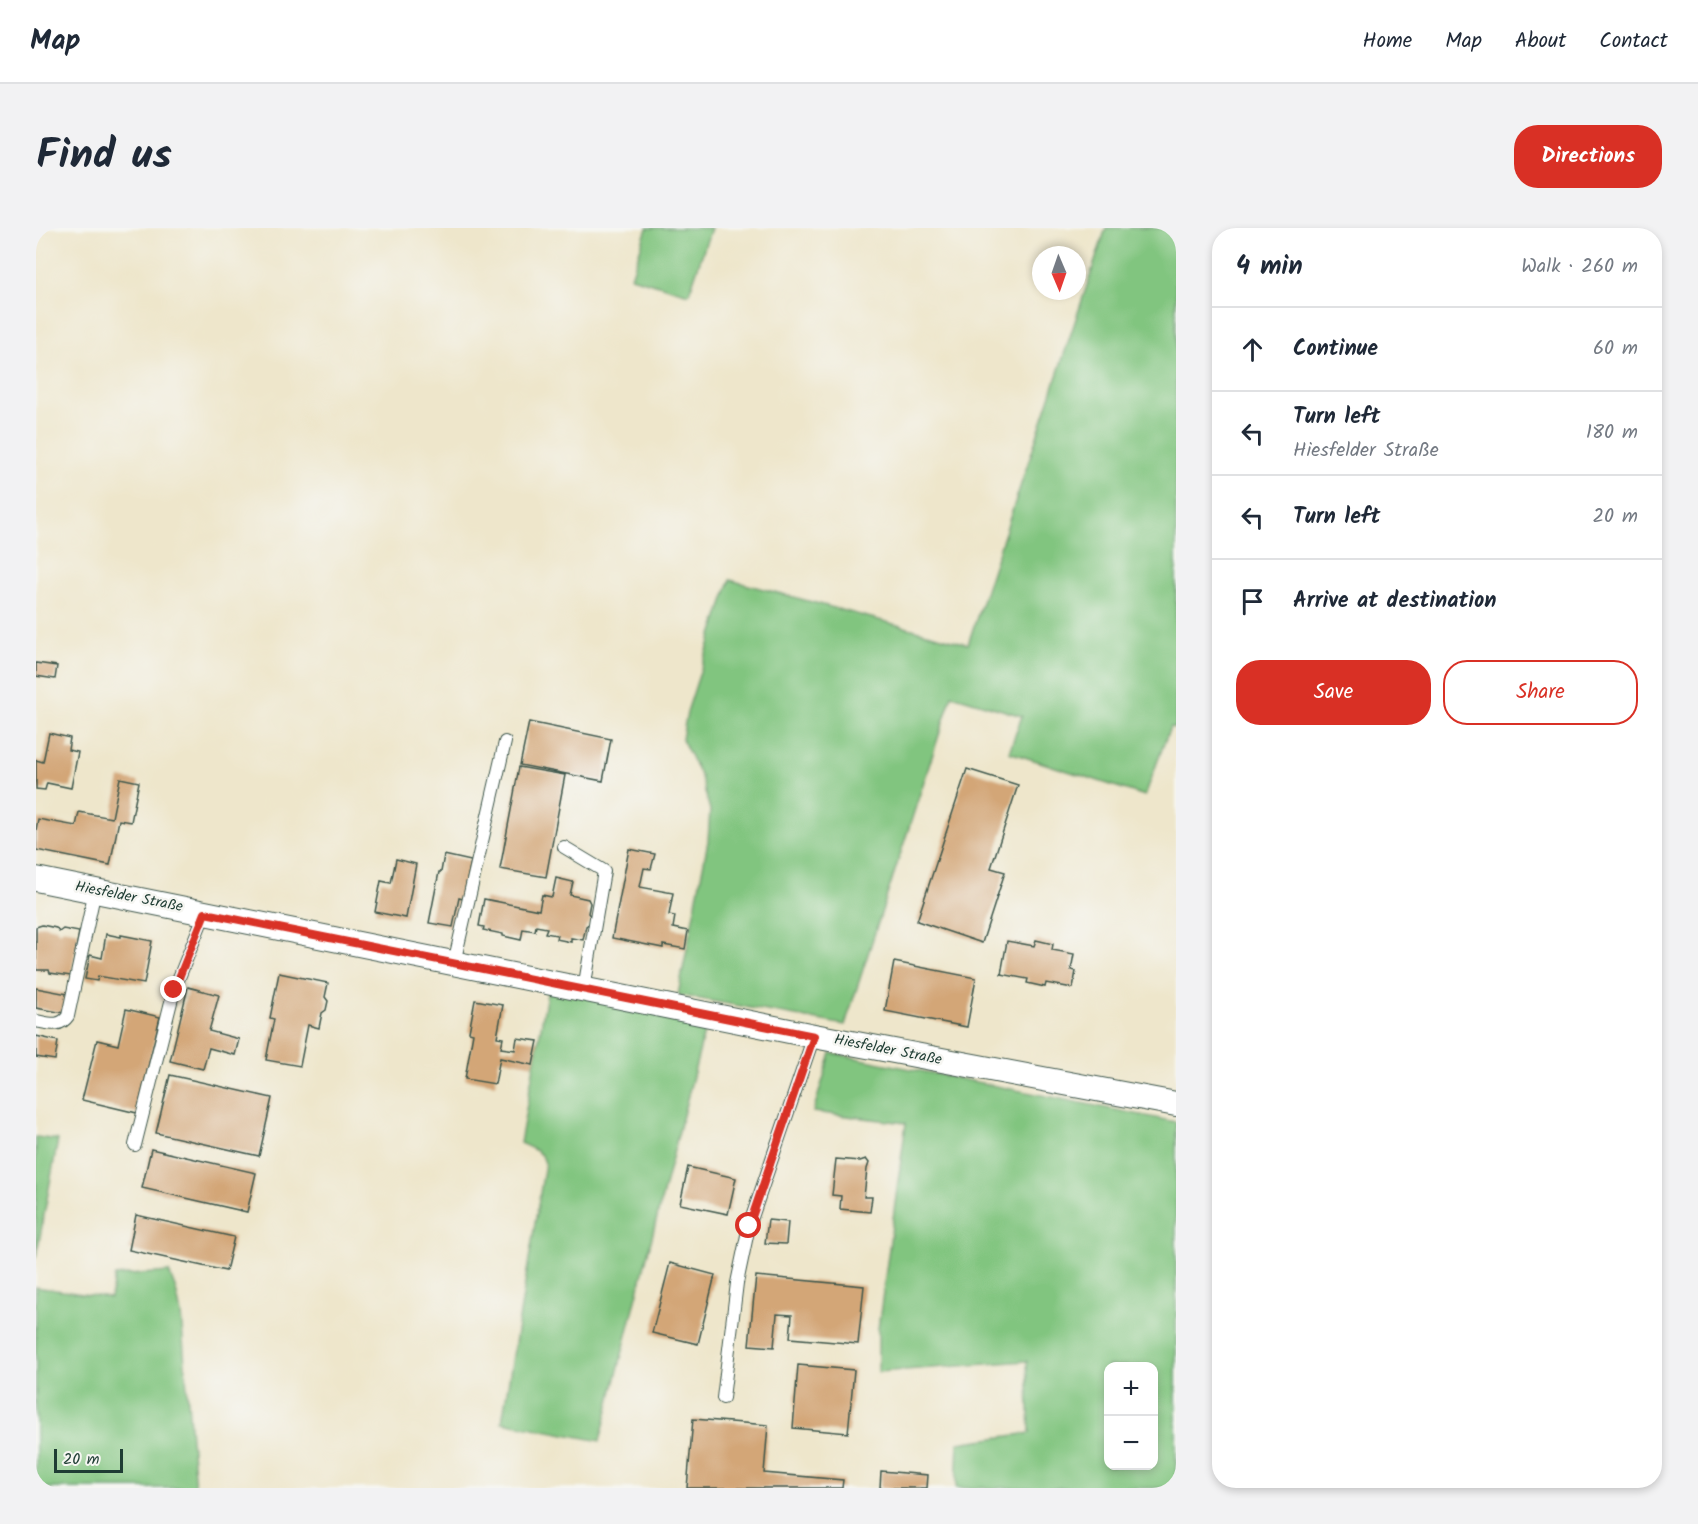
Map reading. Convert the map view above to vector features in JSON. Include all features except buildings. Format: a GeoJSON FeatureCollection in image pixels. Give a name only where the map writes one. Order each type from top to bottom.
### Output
{"type":"FeatureCollection","features":[{"type":"Feature","properties":{"kind":"street","name":"Hiesfelder Straße"},"geometry":{"type":"LineString","coordinates":[[36,879],[814,1036],[1176,1104]]}},
{"type":"Feature","properties":{"kind":"lane"},"geometry":{"type":"LineString","coordinates":[[454,963],[505,742]]}},
{"type":"Feature","properties":{"kind":"lane"},"geometry":{"type":"LineString","coordinates":[[564,847],[604,871],[585,989]]}},
{"type":"Feature","properties":{"kind":"lane"},"geometry":{"type":"LineString","coordinates":[[36,1021],[56,1025],[64,1022],[68,1016],[95,890]]}},
{"type":"Feature","properties":{"kind":"lane"},"geometry":{"type":"LineString","coordinates":[[135,1145],[174,990],[205,913]]}},
{"type":"Feature","properties":{"kind":"lane"},"geometry":{"type":"LineString","coordinates":[[723,1398],[737,1282],[749,1226],[814,1036]]}},
{"type":"Feature","properties":{"kind":"green space"},"geometry":{"type":"Polygon","coordinates":[[[647,228],[711,228],[689,294],[631,277],[647,228]]]}},
{"type":"Feature","properties":{"kind":"green space"},"geometry":{"type":"Polygon","coordinates":[[[1106,228],[1176,228],[1176,728],[1170,727],[1145,796],[1009,752],[1022,716],[952,695],[845,1025],[678,995],[708,841],[710,810],[701,777],[682,739],[687,712],[730,580],[968,644],[1082,300],[1086,300],[1086,288],[1106,228]]]}},
{"type":"Feature","properties":{"kind":"green space"},"geometry":{"type":"Polygon","coordinates":[[[548,988],[706,1025],[600,1441],[502,1422],[545,1163],[532,1148],[520,1143],[548,988]]]}},
{"type":"Feature","properties":{"kind":"green space"},"geometry":{"type":"Polygon","coordinates":[[[831,1053],[1176,1122],[1176,1488],[956,1488],[958,1443],[1030,1433],[1027,1361],[878,1372],[878,1329],[906,1123],[813,1112],[831,1053]]]}},
{"type":"Feature","properties":{"kind":"green space"},"geometry":{"type":"Polygon","coordinates":[[[36,1137],[58,1140],[36,1258],[36,1137]]]}},
{"type":"Feature","properties":{"kind":"green space"},"geometry":{"type":"Polygon","coordinates":[[[169,1272],[181,1314],[195,1488],[36,1488],[36,1287],[110,1298],[115,1276],[169,1272]]]}},
{"type":"Feature","properties":{"kind":"route"},"geometry":{"type":"LineString","coordinates":[[174,990],[205,913],[814,1036],[749,1226]]}}]}
